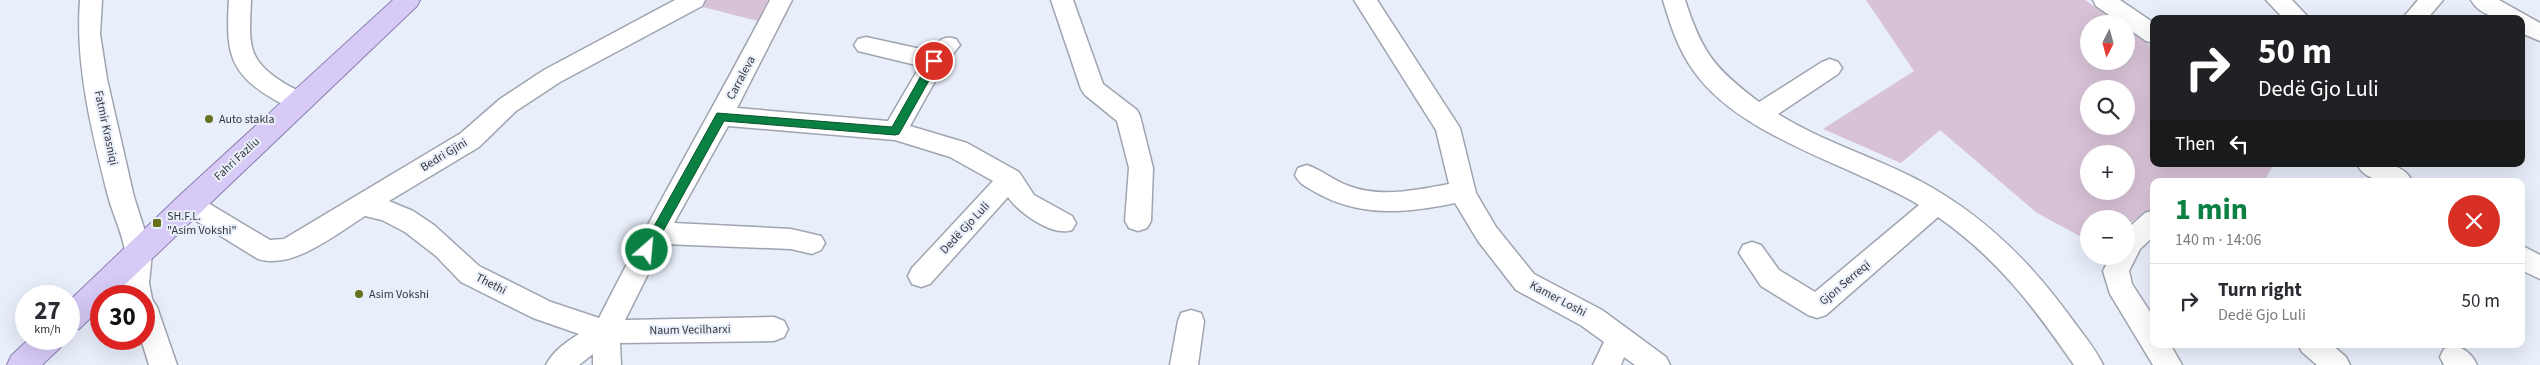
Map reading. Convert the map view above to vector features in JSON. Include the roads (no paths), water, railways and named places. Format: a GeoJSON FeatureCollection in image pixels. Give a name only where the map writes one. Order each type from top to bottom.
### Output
{"type":"FeatureCollection","features":[{"type":"Feature","properties":{"kind":"main road","name":"Fahri Fazliu"},"geometry":{"type":"LineString","coordinates":[[80,309],[189,204],[408,0]]}},
{"type":"Feature","properties":{"kind":"main road"},"geometry":{"type":"LineString","coordinates":[[22,365],[38,350]]}},
{"type":"Feature","properties":{"kind":"street","name":"Fatmir Krasniqi"},"geometry":{"type":"LineString","coordinates":[[91,0],[89,34],[95,79],[121,196],[139,253]]}},
{"type":"Feature","properties":{"kind":"street"},"geometry":{"type":"LineString","coordinates":[[240,0],[238,39],[246,67],[262,81],[298,102]]}},
{"type":"Feature","properties":{"kind":"street","name":"Bedri Gjini"},"geometry":{"type":"LineString","coordinates":[[189,204],[267,251],[277,251],[300,244],[470,140],[508,105],[552,76],[694,0]]}},
{"type":"Feature","properties":{"kind":"street","name":"Carraleva"},"geometry":{"type":"LineString","coordinates":[[606,332],[655,234],[721,116],[781,0]]}},
{"type":"Feature","properties":{"kind":"street"},"geometry":{"type":"LineString","coordinates":[[1062,0],[1094,89],[1128,116],[1141,168],[1138,221]]}},
{"type":"Feature","properties":{"kind":"street","name":"Kamer Loshi"},"geometry":{"type":"LineString","coordinates":[[1365,0],[1448,128],[1464,191],[1487,234],[1525,282],[1592,318],[1656,365]]}},
{"type":"Feature","properties":{"kind":"street"},"geometry":{"type":"LineString","coordinates":[[1674,0],[1687,39],[1699,60],[1714,79],[1758,115],[1818,147],[1882,173],[1938,203],[1999,250],[2019,270],[2089,365]]}},
{"type":"Feature","properties":{"kind":"street"},"geometry":{"type":"LineString","coordinates":[[2104,0],[2150,32]]}},
{"type":"Feature","properties":{"kind":"street"},"geometry":{"type":"LineString","coordinates":[[2277,0],[2294,15]]}},
{"type":"Feature","properties":{"kind":"street"},"geometry":{"type":"LineString","coordinates":[[2417,15],[2432,0]]}},
{"type":"Feature","properties":{"kind":"street"},"geometry":{"type":"LineString","coordinates":[[2482,0],[2507,15]]}},
{"type":"Feature","properties":{"kind":"street"},"geometry":{"type":"LineString","coordinates":[[2525,25],[2540,34]]}},
{"type":"Feature","properties":{"kind":"street"},"geometry":{"type":"LineString","coordinates":[[866,45],[941,53],[895,131]]}},
{"type":"Feature","properties":{"kind":"street"},"geometry":{"type":"LineString","coordinates":[[1758,115],[1830,68]]}},
{"type":"Feature","properties":{"kind":"street"},"geometry":{"type":"LineString","coordinates":[[721,116],[895,131],[958,150],[1010,180],[1025,202],[1063,223]]}},
{"type":"Feature","properties":{"kind":"street"},"geometry":{"type":"LineString","coordinates":[[2374,167],[2395,178]]}},
{"type":"Feature","properties":{"kind":"street"},"geometry":{"type":"LineString","coordinates":[[1307,175],[1347,196],[1370,201],[1408,202],[1464,191]]}},
{"type":"Feature","properties":{"kind":"street","name":"Dedë Gjo Luli"},"geometry":{"type":"LineString","coordinates":[[921,276],[1010,180]]}},
{"type":"Feature","properties":{"kind":"street","name":"Gjon Serreqi"},"geometry":{"type":"LineString","coordinates":[[1752,254],[1770,278],[1817,307],[1938,203]]}},
{"type":"Feature","properties":{"kind":"street","name":"Thethi"},"geometry":{"type":"LineString","coordinates":[[361,205],[395,214],[411,223],[462,264],[470,274],[542,310],[606,332]]}},
{"type":"Feature","properties":{"kind":"street"},"geometry":{"type":"LineString","coordinates":[[2135,237],[2150,224]]}},
{"type":"Feature","properties":{"kind":"street"},"geometry":{"type":"LineString","coordinates":[[655,234],[791,240],[812,243]]}},
{"type":"Feature","properties":{"kind":"street"},"geometry":{"type":"LineString","coordinates":[[137,285],[139,253]]}},
{"type":"Feature","properties":{"kind":"street"},"geometry":{"type":"LineString","coordinates":[[2525,259],[2540,268]]}},
{"type":"Feature","properties":{"kind":"street"},"geometry":{"type":"LineString","coordinates":[[2120,265],[2116,272],[2119,286],[2150,336]]}},
{"type":"Feature","properties":{"kind":"street"},"geometry":{"type":"LineString","coordinates":[[1184,365],[1191,321]]}},
{"type":"Feature","properties":{"kind":"street","name":"Naum Vecilharxi"},"geometry":{"type":"LineString","coordinates":[[606,332],[774,329]]}},
{"type":"Feature","properties":{"kind":"street"},"geometry":{"type":"LineString","coordinates":[[560,365],[575,351],[606,332],[608,365]]}},
{"type":"Feature","properties":{"kind":"street"},"geometry":{"type":"LineString","coordinates":[[1607,365],[1620,338]]}},
{"type":"Feature","properties":{"kind":"street"},"geometry":{"type":"LineString","coordinates":[[155,341],[163,365]]}},
{"type":"Feature","properties":{"kind":"street"},"geometry":{"type":"LineString","coordinates":[[2157,348],[2168,365]]}},
{"type":"Feature","properties":{"kind":"street"},"geometry":{"type":"LineString","coordinates":[[2317,348],[2336,365]]}},
{"type":"Feature","properties":{"kind":"place","name":"Auto stakla"},"geometry":{"type":"Point","coordinates":[209,119]}},
{"type":"Feature","properties":{"kind":"place","name":"SH.F.L. \"Asim Vokshi\""},"geometry":{"type":"Point","coordinates":[157,223]}},
{"type":"Feature","properties":{"kind":"place","name":"Asim Vokshi"},"geometry":{"type":"Point","coordinates":[359,294]}}]}
